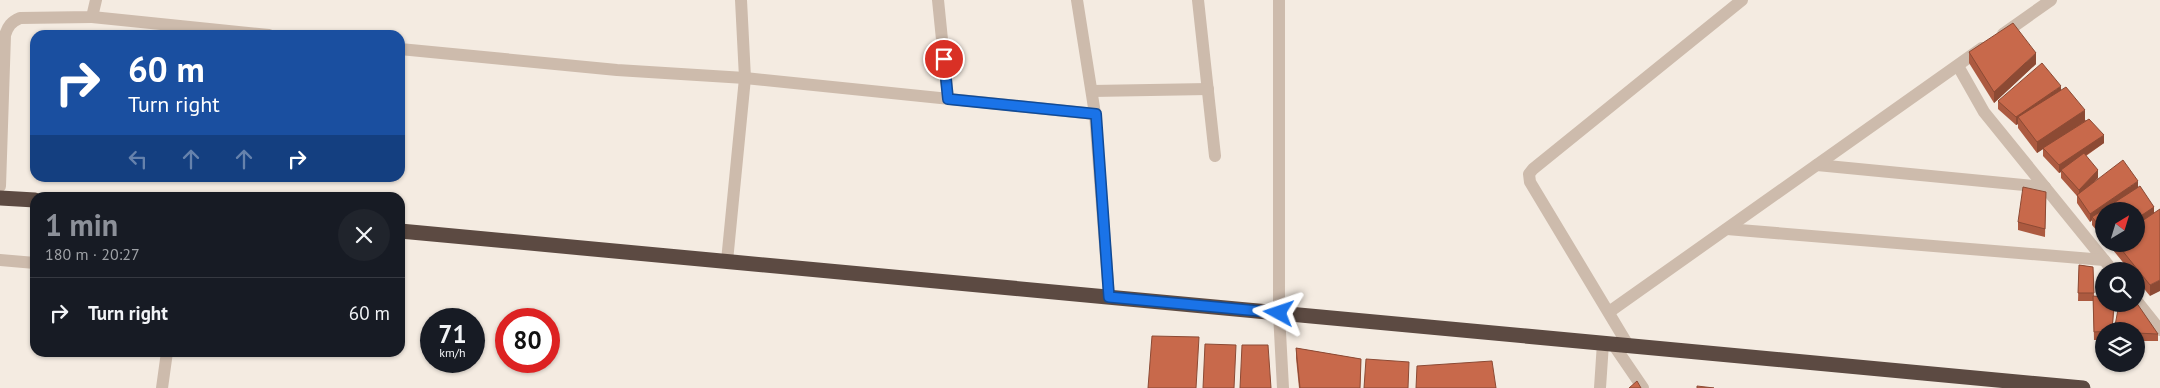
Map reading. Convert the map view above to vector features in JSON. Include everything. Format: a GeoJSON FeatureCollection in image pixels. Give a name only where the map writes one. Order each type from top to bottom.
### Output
{"type":"FeatureCollection","features":[{"type":"Feature","properties":{"kind":"highway"},"geometry":{"type":"LineString","coordinates":[[0,198],[30,200]]}},
{"type":"Feature","properties":{"kind":"highway"},"geometry":{"type":"LineString","coordinates":[[405,231],[2074,387]]}},
{"type":"Feature","properties":{"kind":"street"},"geometry":{"type":"LineString","coordinates":[[92,17],[96,0]]}},
{"type":"Feature","properties":{"kind":"street"},"geometry":{"type":"LineString","coordinates":[[726,261],[745,78],[741,0]]}},
{"type":"Feature","properties":{"kind":"street"},"geometry":{"type":"LineString","coordinates":[[938,0],[948,99]]}},
{"type":"Feature","properties":{"kind":"street"},"geometry":{"type":"LineString","coordinates":[[1077,0],[1096,114],[1109,297]]}},
{"type":"Feature","properties":{"kind":"street"},"geometry":{"type":"LineString","coordinates":[[1198,0],[1215,156]]}},
{"type":"Feature","properties":{"kind":"street"},"geometry":{"type":"LineString","coordinates":[[1279,0],[1279,313],[1283,388]]}},
{"type":"Feature","properties":{"kind":"street"},"geometry":{"type":"LineString","coordinates":[[1643,388],[1615,344],[1609,312],[1530,182],[1529,174],[1540,163],[1742,0]]}},
{"type":"Feature","properties":{"kind":"street"},"geometry":{"type":"LineString","coordinates":[[1609,312],[1958,66],[2032,6],[2051,0]]}},
{"type":"Feature","properties":{"kind":"street"},"geometry":{"type":"LineString","coordinates":[[0,186],[5,35],[13,21],[20,18],[92,17],[220,30]]}},
{"type":"Feature","properties":{"kind":"street"},"geometry":{"type":"LineString","coordinates":[[405,49],[623,70],[745,78],[1096,114]]}},
{"type":"Feature","properties":{"kind":"street"},"geometry":{"type":"LineString","coordinates":[[1958,66],[1980,107],[2104,260]]}},
{"type":"Feature","properties":{"kind":"street"},"geometry":{"type":"LineString","coordinates":[[1092,91],[1208,89]]}},
{"type":"Feature","properties":{"kind":"street"},"geometry":{"type":"LineString","coordinates":[[1817,166],[2045,187]]}},
{"type":"Feature","properties":{"kind":"street"},"geometry":{"type":"LineString","coordinates":[[1727,229],[2104,260]]}},
{"type":"Feature","properties":{"kind":"street"},"geometry":{"type":"LineString","coordinates":[[0,260],[30,263]]}},
{"type":"Feature","properties":{"kind":"street"},"geometry":{"type":"LineString","coordinates":[[2145,311],[2160,330]]}},
{"type":"Feature","properties":{"kind":"street"},"geometry":{"type":"LineString","coordinates":[[1600,388],[1615,344]]}},
{"type":"Feature","properties":{"kind":"street"},"geometry":{"type":"LineString","coordinates":[[162,388],[166,357]]}},
{"type":"Feature","properties":{"kind":"building"},"geometry":{"type":"Polygon","coordinates":[[[2013,23],[2036,53],[1994,92],[1969,52],[2013,23]]]}},
{"type":"Feature","properties":{"kind":"building"},"geometry":{"type":"Polygon","coordinates":[[[2042,63],[2061,86],[2016,117],[1998,101],[2042,63]]]}},
{"type":"Feature","properties":{"kind":"building"},"geometry":{"type":"Polygon","coordinates":[[[2066,87],[2085,110],[2037,142],[2018,117],[2066,87]]]}},
{"type":"Feature","properties":{"kind":"building"},"geometry":{"type":"Polygon","coordinates":[[[2089,119],[2104,135],[2059,165],[2043,148],[2089,119]]]}},
{"type":"Feature","properties":{"kind":"building"},"geometry":{"type":"Polygon","coordinates":[[[2084,153],[2098,170],[2079,190],[2061,170],[2084,153]]]}},
{"type":"Feature","properties":{"kind":"building"},"geometry":{"type":"Polygon","coordinates":[[[2123,160],[2138,181],[2107,202],[2095,202],[2095,211],[2090,214],[2077,195],[2123,160]]]}},
{"type":"Feature","properties":{"kind":"building"},"geometry":{"type":"Polygon","coordinates":[[[2140,186],[2154,207],[2145,213],[2145,202],[2115,202],[2140,186]]]}},
{"type":"Feature","properties":{"kind":"building"},"geometry":{"type":"Polygon","coordinates":[[[2023,187],[2046,192],[2045,229],[2018,222],[2023,187]]]}},
{"type":"Feature","properties":{"kind":"building"},"geometry":{"type":"Polygon","coordinates":[[[2160,209],[2160,280],[2150,285],[2145,279],[2145,262],[2131,262],[2123,252],[2145,252],[2145,219],[2160,209]]]}},
{"type":"Feature","properties":{"kind":"building"},"geometry":{"type":"Polygon","coordinates":[[[2079,265],[2093,267],[2094,293],[2078,293],[2079,265]]]}},
{"type":"Feature","properties":{"kind":"building"},"geometry":{"type":"Polygon","coordinates":[[[2093,296],[2095,296],[2095,312],[2113,312],[2113,322],[2095,322],[2094,332],[2093,296]]]}},
{"type":"Feature","properties":{"kind":"building"},"geometry":{"type":"Polygon","coordinates":[[[2118,312],[2143,312],[2158,334],[2145,333],[2145,322],[2116,322],[2118,312]]]}},
{"type":"Feature","properties":{"kind":"building"},"geometry":{"type":"Polygon","coordinates":[[[1152,336],[1199,337],[1196,388],[1148,388],[1152,336]]]}},
{"type":"Feature","properties":{"kind":"building"},"geometry":{"type":"Polygon","coordinates":[[[1205,344],[1236,345],[1234,388],[1203,388],[1205,344]]]}},
{"type":"Feature","properties":{"kind":"building"},"geometry":{"type":"Polygon","coordinates":[[[1242,345],[1268,345],[1271,388],[1240,388],[1242,345]]]}},
{"type":"Feature","properties":{"kind":"building"},"geometry":{"type":"Polygon","coordinates":[[[1296,348],[1361,359],[1360,388],[1300,388],[1296,348]]]}},
{"type":"Feature","properties":{"kind":"building"},"geometry":{"type":"Polygon","coordinates":[[[1366,359],[1409,362],[1408,388],[1364,388],[1366,359]]]}},
{"type":"Feature","properties":{"kind":"building"},"geometry":{"type":"Polygon","coordinates":[[[1492,361],[1496,388],[1416,388],[1417,366],[1492,361]]]}},
{"type":"Feature","properties":{"kind":"building"},"geometry":{"type":"Polygon","coordinates":[[[1637,381],[1641,388],[1629,388],[1637,381]]]}},
{"type":"Feature","properties":{"kind":"building"},"geometry":{"type":"Polygon","coordinates":[[[1697,386],[1714,388],[1697,388],[1697,386]]]}},
{"type":"Feature","properties":{"kind":"route"},"geometry":{"type":"LineString","coordinates":[[944,59],[948,99],[1096,114],[1109,297],[1279,313]]}}]}
